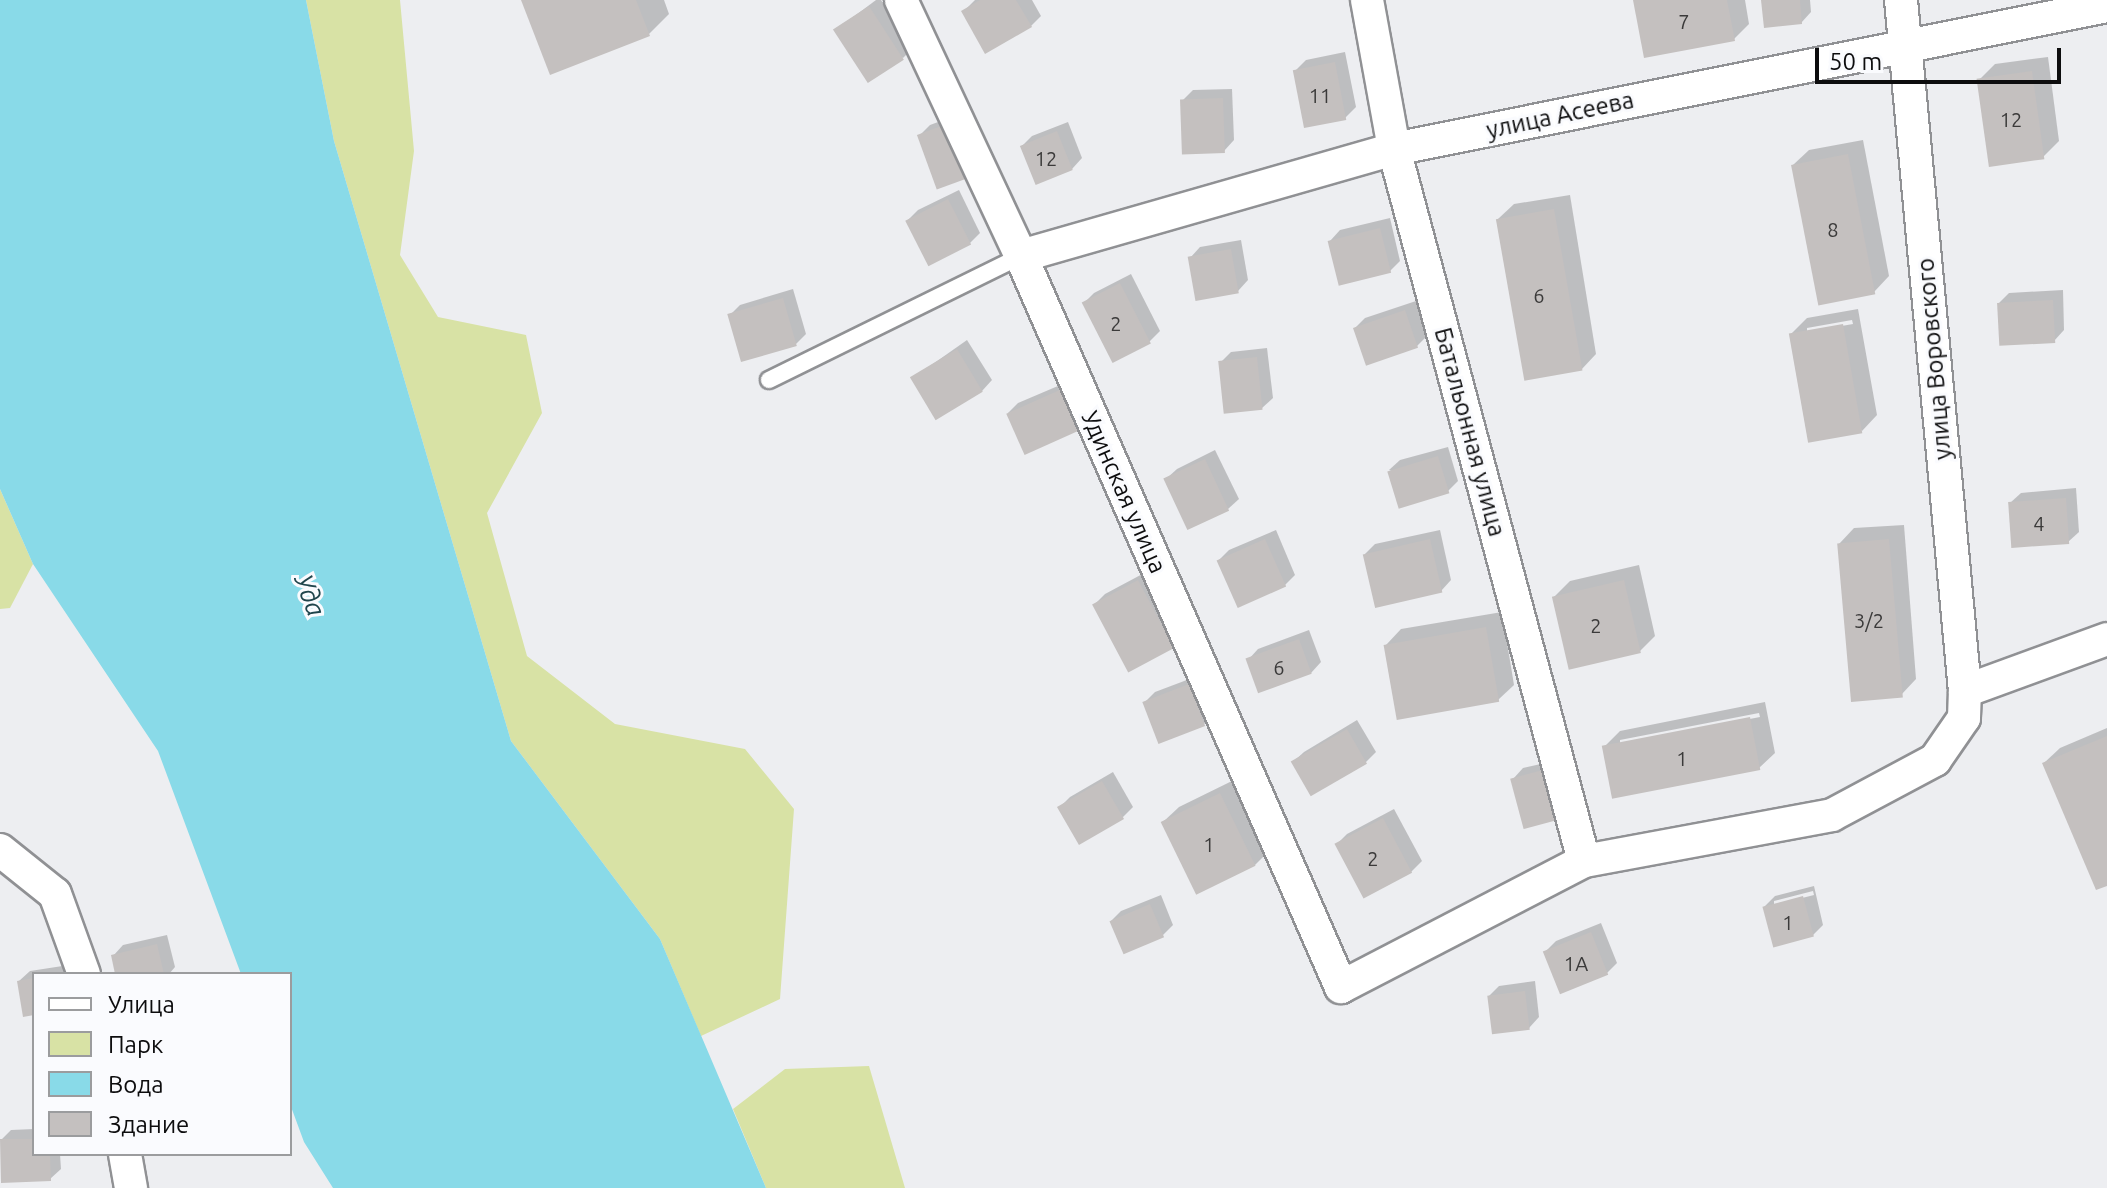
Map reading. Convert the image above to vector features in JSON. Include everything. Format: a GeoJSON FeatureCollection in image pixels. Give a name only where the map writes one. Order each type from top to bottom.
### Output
{"type":"FeatureCollection","features":[{"type":"Feature","properties":{"kind":"street","name":"Удинская улица"},"geometry":{"type":"LineString","coordinates":[[901,0],[1021,256],[1341,987],[1584,861]]}},
{"type":"Feature","properties":{"kind":"street","name":"Батальонная улица"},"geometry":{"type":"LineString","coordinates":[[1367,0],[1394,149],[1584,861]]}},
{"type":"Feature","properties":{"kind":"street","name":"улица Воровского"},"geometry":{"type":"LineString","coordinates":[[1901,0],[1965,704]]}},
{"type":"Feature","properties":{"kind":"street","name":"улица Асеева"},"geometry":{"type":"LineString","coordinates":[[1021,256],[1394,149],[2107,6]]}},
{"type":"Feature","properties":{"kind":"street"},"geometry":{"type":"LineString","coordinates":[[1584,861],[1832,815],[1935,760],[1965,704],[2107,639]]}},
{"type":"Feature","properties":{"kind":"street"},"geometry":{"type":"LineString","coordinates":[[0,850],[55,894],[83,972]]}},
{"type":"Feature","properties":{"kind":"street"},"geometry":{"type":"LineString","coordinates":[[125,1156],[131,1188]]}},
{"type":"Feature","properties":{"kind":"lane"},"geometry":{"type":"LineString","coordinates":[[769,380],[1021,256]]}},
{"type":"Feature","properties":{"kind":"green space"},"geometry":{"type":"Polygon","coordinates":[[[306,0],[400,0],[414,151],[400,255],[438,317],[526,335],[542,413],[487,513],[527,656],[615,724],[745,749],[794,809],[780,999],[701,1036],[660,939],[511,741],[334,141],[306,0]]]}},
{"type":"Feature","properties":{"kind":"green space"},"geometry":{"type":"Polygon","coordinates":[[[0,489],[33,564],[10,608],[0,609],[0,489]]]}},
{"type":"Feature","properties":{"kind":"green space"},"geometry":{"type":"Polygon","coordinates":[[[869,1066],[905,1188],[766,1188],[733,1109],[785,1069],[869,1066]]]}},
{"type":"Feature","properties":{"kind":"water","name":"Уда"},"geometry":{"type":"Polygon","coordinates":[[[0,0],[306,0],[334,141],[511,741],[660,939],[766,1188],[333,1188],[304,1142],[292,1109],[292,972],[240,972],[158,751],[33,564],[0,489],[0,0]]]}},
{"type":"Feature","properties":{"kind":"building"},"geometry":{"type":"Polygon","coordinates":[[[521,0],[636,0],[650,36],[550,75],[521,0]]]}},
{"type":"Feature","properties":{"kind":"building"},"geometry":{"type":"Polygon","coordinates":[[[980,0],[1016,0],[1032,27],[985,54],[961,11],[980,0]]]}},
{"type":"Feature","properties":{"kind":"building"},"geometry":{"type":"Polygon","coordinates":[[[1633,0],[1727,0],[1735,41],[1644,58],[1633,0]]]}},
{"type":"Feature","properties":{"kind":"building"},"geometry":{"type":"Polygon","coordinates":[[[1761,0],[1800,0],[1802,24],[1764,28],[1761,0]]]}},
{"type":"Feature","properties":{"kind":"building"},"geometry":{"type":"Polygon","coordinates":[[[869,6],[904,60],[868,83],[833,29],[869,6]]]}},
{"type":"Feature","properties":{"kind":"building"},"geometry":{"type":"Polygon","coordinates":[[[1335,62],[1346,120],[1304,128],[1293,70],[1335,62]]]}},
{"type":"Feature","properties":{"kind":"building"},"geometry":{"type":"Polygon","coordinates":[[[2032,71],[2044,159],[1989,167],[1977,79],[2032,71]]]}},
{"type":"Feature","properties":{"kind":"building"},"geometry":{"type":"Polygon","coordinates":[[[1223,98],[1225,153],[1182,154],[1180,100],[1223,98]]]}},
{"type":"Feature","properties":{"kind":"building"},"geometry":{"type":"Polygon","coordinates":[[[947,124],[967,179],[937,189],[917,135],[947,124]]]}},
{"type":"Feature","properties":{"kind":"building"},"geometry":{"type":"Polygon","coordinates":[[[1057,131],[1073,170],[1036,185],[1020,146],[1057,131]]]}},
{"type":"Feature","properties":{"kind":"building"},"geometry":{"type":"Polygon","coordinates":[[[1848,154],[1875,294],[1818,305],[1791,165],[1848,154]]]}},
{"type":"Feature","properties":{"kind":"building"},"geometry":{"type":"Polygon","coordinates":[[[948,199],[971,244],[928,266],[905,221],[948,199]]]}},
{"type":"Feature","properties":{"kind":"building"},"geometry":{"type":"Polygon","coordinates":[[[1554,209],[1582,371],[1524,381],[1496,219],[1554,209]]]}},
{"type":"Feature","properties":{"kind":"building"},"geometry":{"type":"Polygon","coordinates":[[[1380,228],[1391,273],[1339,286],[1328,241],[1380,228]]]}},
{"type":"Feature","properties":{"kind":"building"},"geometry":{"type":"Polygon","coordinates":[[[1231,249],[1239,293],[1195,301],[1188,257],[1231,249]]]}},
{"type":"Feature","properties":{"kind":"building"},"geometry":{"type":"Polygon","coordinates":[[[1120,283],[1151,344],[1113,363],[1082,303],[1120,283]]]}},
{"type":"Feature","properties":{"kind":"building"},"geometry":{"type":"Polygon","coordinates":[[[783,298],[797,346],[741,362],[727,314],[783,298]]]}},
{"type":"Feature","properties":{"kind":"building"},"geometry":{"type":"Polygon","coordinates":[[[2053,300],[2055,343],[1999,346],[1997,303],[2053,300]]]}},
{"type":"Feature","properties":{"kind":"building"},"geometry":{"type":"Polygon","coordinates":[[[1405,310],[1418,348],[1366,366],[1353,328],[1405,310]]]}},
{"type":"Feature","properties":{"kind":"building"},"geometry":{"type":"Polygon","coordinates":[[[1843,324],[1862,433],[1808,443],[1789,334],[1843,324]]]}},
{"type":"Feature","properties":{"kind":"building"},"geometry":{"type":"Polygon","coordinates":[[[957,349],[983,392],[936,420],[910,377],[957,349]]]}},
{"type":"Feature","properties":{"kind":"building"},"geometry":{"type":"Polygon","coordinates":[[[1257,357],[1263,410],[1224,414],[1218,361],[1257,357]]]}},
{"type":"Feature","properties":{"kind":"building"},"geometry":{"type":"Polygon","coordinates":[[[1062,389],[1080,430],[1025,455],[1006,414],[1062,389]]]}},
{"type":"Feature","properties":{"kind":"building"},"geometry":{"type":"Polygon","coordinates":[[[1438,456],[1449,493],[1399,509],[1387,471],[1438,456]]]}},
{"type":"Feature","properties":{"kind":"building"},"geometry":{"type":"Polygon","coordinates":[[[1205,459],[1229,511],[1187,530],[1163,478],[1205,459]]]}},
{"type":"Feature","properties":{"kind":"building"},"geometry":{"type":"Polygon","coordinates":[[[2066,498],[2069,544],[2011,548],[2008,502],[2066,498]]]}},
{"type":"Feature","properties":{"kind":"building"},"geometry":{"type":"Polygon","coordinates":[[[1265,539],[1286,587],[1238,608],[1217,561],[1265,539]]]}},
{"type":"Feature","properties":{"kind":"building"},"geometry":{"type":"Polygon","coordinates":[[[1430,539],[1442,593],[1375,608],[1363,555],[1430,539]]]}},
{"type":"Feature","properties":{"kind":"building"},"geometry":{"type":"Polygon","coordinates":[[[1889,539],[1903,697],[1851,702],[1837,544],[1889,539]]]}},
{"type":"Feature","properties":{"kind":"building"},"geometry":{"type":"Polygon","coordinates":[[[1138,580],[1174,648],[1128,672],[1092,604],[1138,580]]]}},
{"type":"Feature","properties":{"kind":"building"},"geometry":{"type":"Polygon","coordinates":[[[1624,580],[1641,653],[1569,670],[1552,597],[1624,580]]]}},
{"type":"Feature","properties":{"kind":"building"},"geometry":{"type":"Polygon","coordinates":[[[1486,627],[1499,702],[1397,720],[1384,645],[1486,627]]]}},
{"type":"Feature","properties":{"kind":"building"},"geometry":{"type":"Polygon","coordinates":[[[1299,639],[1312,674],[1258,693],[1245,658],[1299,639]]]}},
{"type":"Feature","properties":{"kind":"building"},"geometry":{"type":"Polygon","coordinates":[[[1189,684],[1205,726],[1158,744],[1142,702],[1189,684]]]}},
{"type":"Feature","properties":{"kind":"building"},"geometry":{"type":"Polygon","coordinates":[[[1750,717],[1760,770],[1612,799],[1602,746],[1750,717]]]}},
{"type":"Feature","properties":{"kind":"building"},"geometry":{"type":"Polygon","coordinates":[[[1347,729],[1367,764],[1311,796],[1291,762],[1347,729]]]}},
{"type":"Feature","properties":{"kind":"building"},"geometry":{"type":"Polygon","coordinates":[[[2107,736],[2107,886],[2096,890],[2042,763],[2107,736]]]}},
{"type":"Feature","properties":{"kind":"building"},"geometry":{"type":"Polygon","coordinates":[[[1543,770],[1556,820],[1524,829],[1510,779],[1543,770]]]}},
{"type":"Feature","properties":{"kind":"building"},"geometry":{"type":"Polygon","coordinates":[[[1102,781],[1124,819],[1079,845],[1057,807],[1102,781]]]}},
{"type":"Feature","properties":{"kind":"building"},"geometry":{"type":"Polygon","coordinates":[[[1220,793],[1256,866],[1196,895],[1161,822],[1220,793]]]}},
{"type":"Feature","properties":{"kind":"building"},"geometry":{"type":"Polygon","coordinates":[[[1383,818],[1412,873],[1364,899],[1334,844],[1383,818]]]}},
{"type":"Feature","properties":{"kind":"building"},"geometry":{"type":"Polygon","coordinates":[[[1803,896],[1814,937],[1773,947],[1762,907],[1803,896]]]}},
{"type":"Feature","properties":{"kind":"building"},"geometry":{"type":"Polygon","coordinates":[[[1150,904],[1164,937],[1124,954],[1109,921],[1150,904]]]}},
{"type":"Feature","properties":{"kind":"building"},"geometry":{"type":"Polygon","coordinates":[[[1591,932],[1608,975],[1560,994],[1543,951],[1591,932]]]}},
{"type":"Feature","properties":{"kind":"building"},"geometry":{"type":"Polygon","coordinates":[[[157,944],[164,972],[115,972],[111,955],[157,944]]]}},
{"type":"Feature","properties":{"kind":"building"},"geometry":{"type":"Polygon","coordinates":[[[32,978],[32,1015],[23,1017],[17,981],[32,978]]]}},
{"type":"Feature","properties":{"kind":"building"},"geometry":{"type":"Polygon","coordinates":[[[1525,991],[1530,1030],[1492,1034],[1487,996],[1525,991]]]}},
{"type":"Feature","properties":{"kind":"building"},"geometry":{"type":"Polygon","coordinates":[[[0,1139],[32,1139],[32,1156],[50,1156],[51,1181],[1,1183],[0,1139]]]}}]}
